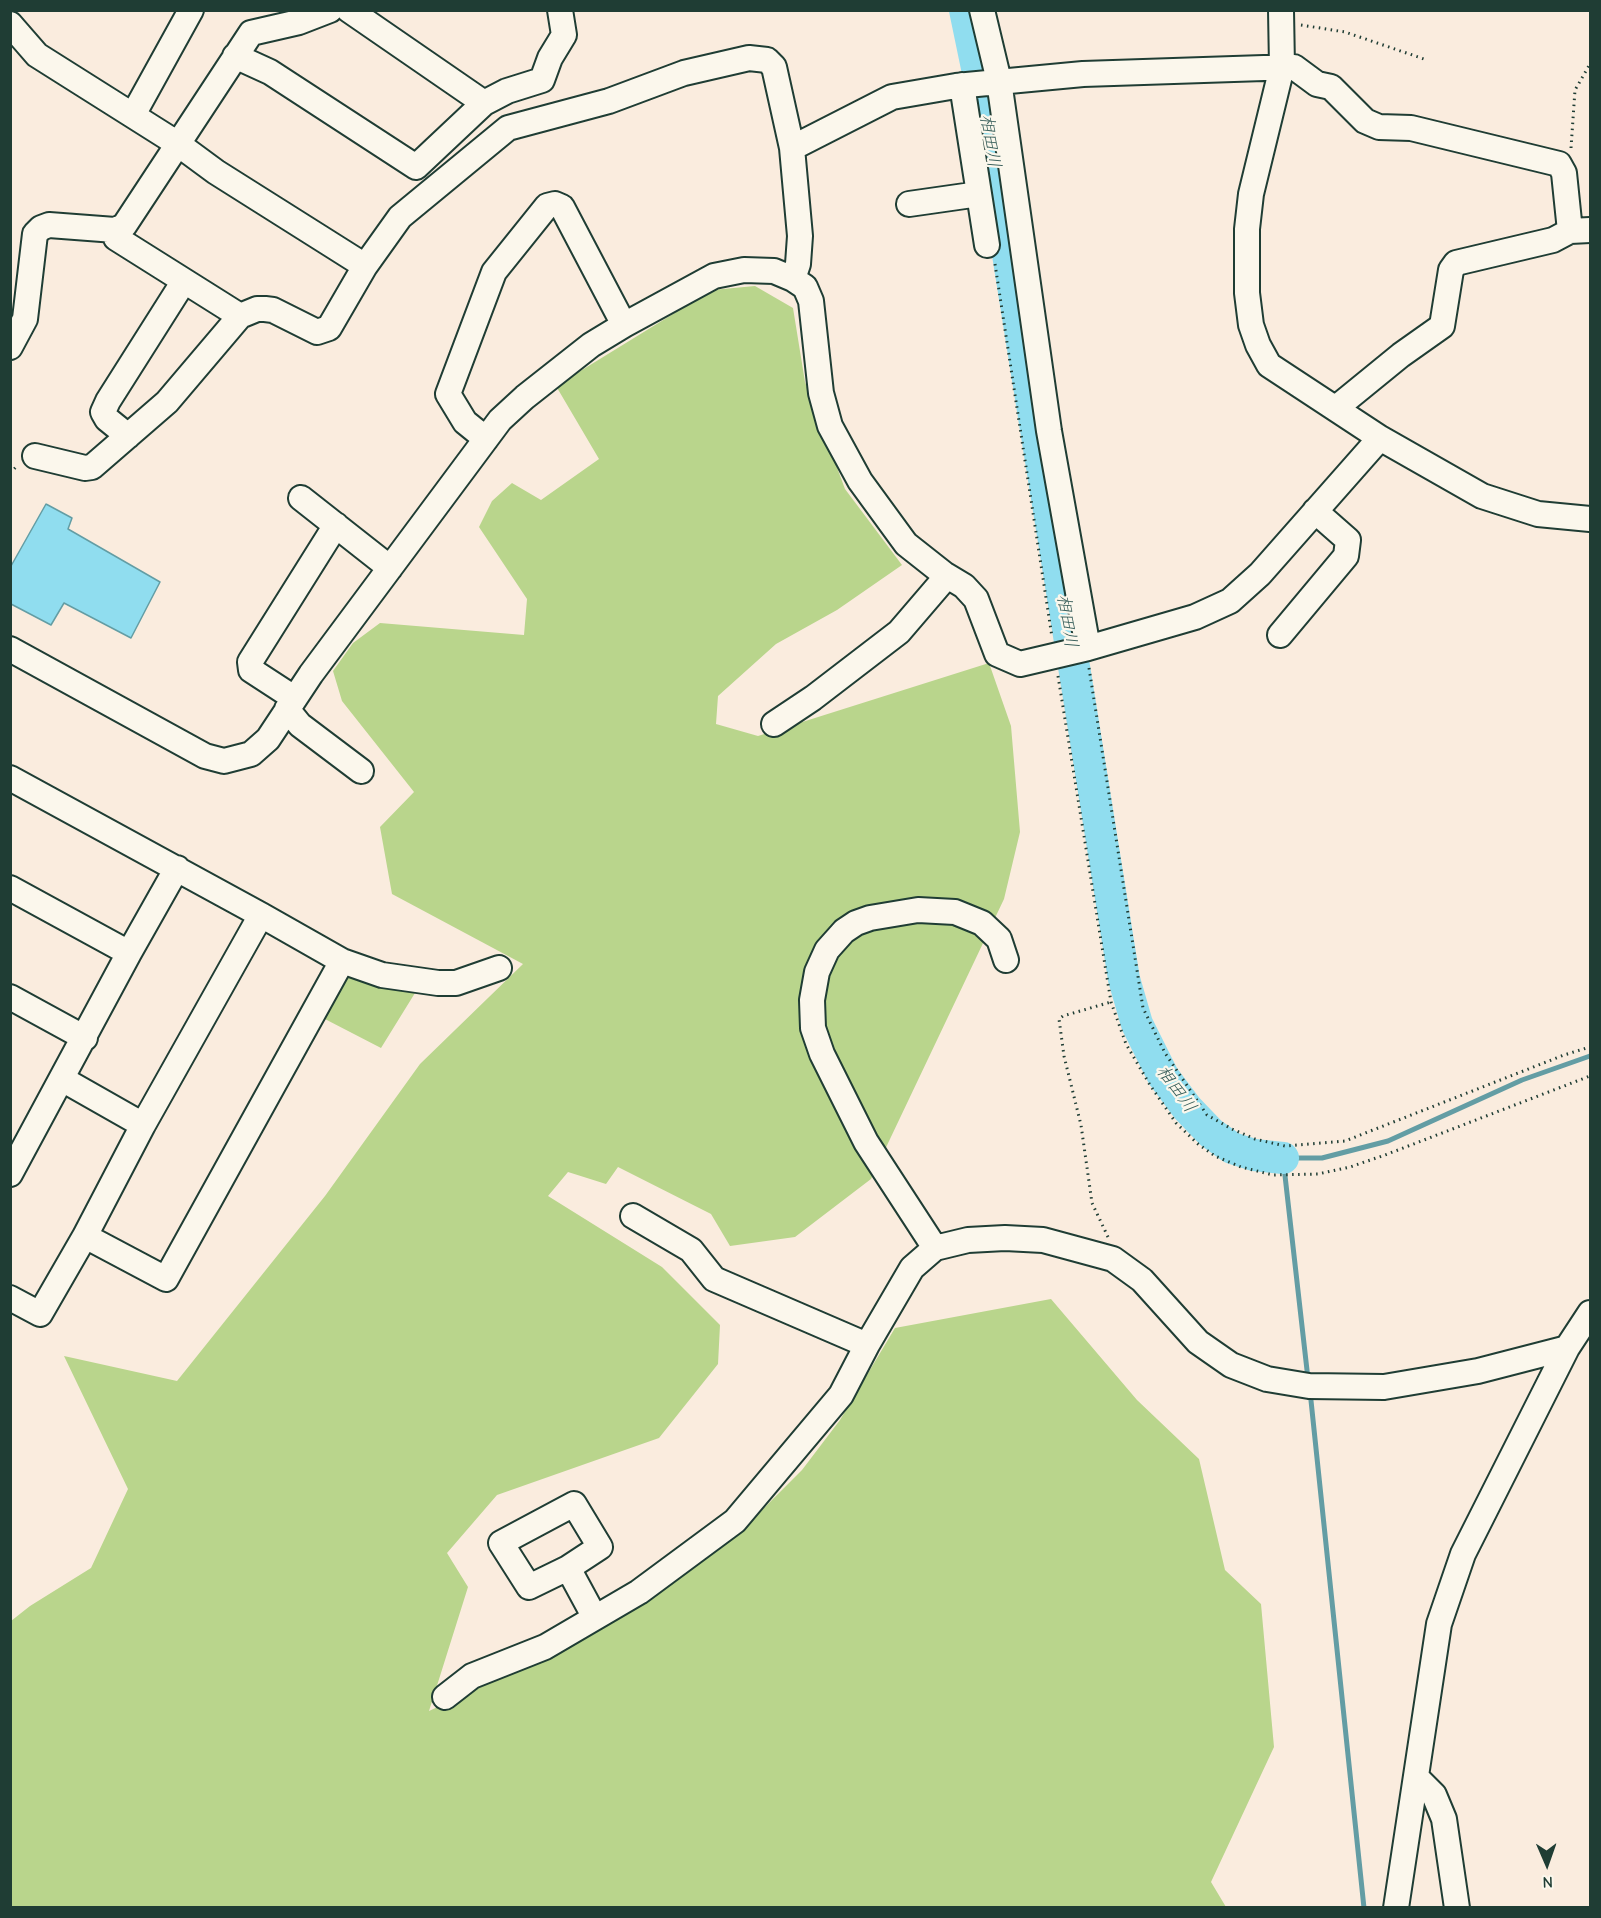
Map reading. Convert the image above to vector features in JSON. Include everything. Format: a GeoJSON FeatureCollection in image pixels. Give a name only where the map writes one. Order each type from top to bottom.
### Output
{"type":"FeatureCollection","features":[{"type":"Feature","properties":{"kind":"street"},"geometry":{"type":"LineString","coordinates":[[133,115],[191,10]]}},
{"type":"Feature","properties":{"kind":"street"},"geometry":{"type":"LineString","coordinates":[[10,347],[25,319],[21,269],[35,234],[41,228],[49,225],[115,231],[124,226],[251,33],[299,22],[330,10]]}},
{"type":"Feature","properties":{"kind":"street"},"geometry":{"type":"LineString","coordinates":[[349,10],[484,104]]}},
{"type":"Feature","properties":{"kind":"street"},"geometry":{"type":"LineString","coordinates":[[235,56],[270,72],[416,168],[484,104],[507,91],[542,80],[550,58],[564,35],[560,10]]}},
{"type":"Feature","properties":{"kind":"street"},"geometry":{"type":"LineString","coordinates":[[982,10],[979,194],[987,245]]}},
{"type":"Feature","properties":{"kind":"street"},"geometry":{"type":"LineString","coordinates":[[1281,18],[1282,67],[1251,194],[1246,258],[1251,325],[1257,345],[1269,365],[1380,438],[1482,496],[1538,514],[1590,519]]}},
{"type":"Feature","properties":{"kind":"street"},"geometry":{"type":"LineString","coordinates":[[10,24],[37,55],[365,266]]}},
{"type":"Feature","properties":{"kind":"street"},"geometry":{"type":"LineString","coordinates":[[35,456],[85,468],[92,467],[167,402],[240,316],[257,309],[273,310],[317,332],[329,328],[365,266],[400,217],[508,128],[609,101],[684,73],[749,58],[767,60],[774,67],[792,148],[800,236],[798,264],[793,279]]}},
{"type":"Feature","properties":{"kind":"street"},"geometry":{"type":"LineString","coordinates":[[792,148],[892,97],[981,83],[1083,74],[1294,67],[1317,84],[1331,87],[1365,121],[1379,127],[1411,128],[1559,164],[1580,231],[1553,240],[1456,263],[1451,270],[1442,326],[1401,354],[1335,408]]}},
{"type":"Feature","properties":{"kind":"street"},"geometry":{"type":"LineString","coordinates":[[981,83],[1049,431],[1084,649]]}},
{"type":"Feature","properties":{"kind":"street"},"geometry":{"type":"LineString","coordinates":[[909,204],[979,194]]}},
{"type":"Feature","properties":{"kind":"street"},"geometry":{"type":"LineString","coordinates":[[486,439],[465,422],[448,394],[494,272],[547,206],[555,204],[562,207],[624,325]]}},
{"type":"Feature","properties":{"kind":"street"},"geometry":{"type":"LineString","coordinates":[[115,231],[116,238],[240,316]]}},
{"type":"Feature","properties":{"kind":"street"},"geometry":{"type":"LineString","coordinates":[[10,649],[205,756],[224,761],[251,754],[268,739],[288,708],[500,420],[525,397],[591,345],[714,276],[744,270],[774,271],[805,287],[811,301],[821,393],[830,426],[860,481],[906,544],[947,576],[964,586],[976,599],[997,654],[1020,664],[1084,649],[1195,617],[1230,601],[1260,574],[1380,438]]}},
{"type":"Feature","properties":{"kind":"street"},"geometry":{"type":"LineString","coordinates":[[128,436],[106,419],[104,412],[108,401],[183,281]]}},
{"type":"Feature","properties":{"kind":"street"},"geometry":{"type":"LineString","coordinates":[[301,498],[390,568]]}},
{"type":"Feature","properties":{"kind":"street"},"geometry":{"type":"LineString","coordinates":[[1280,635],[1346,556],[1348,540],[1315,511]]}},
{"type":"Feature","properties":{"kind":"street"},"geometry":{"type":"LineString","coordinates":[[336,525],[250,662],[251,670],[288,708],[300,725],[361,771]]}},
{"type":"Feature","properties":{"kind":"street"},"geometry":{"type":"LineString","coordinates":[[774,724],[813,698],[899,632],[947,576]]}},
{"type":"Feature","properties":{"kind":"street"},"geometry":{"type":"LineString","coordinates":[[10,778],[342,961],[382,975],[438,983],[456,983],[499,969]]}},
{"type":"Feature","properties":{"kind":"street"},"geometry":{"type":"LineString","coordinates":[[10,1174],[177,868]]}},
{"type":"Feature","properties":{"kind":"street"},"geometry":{"type":"LineString","coordinates":[[10,888],[129,953]]}},
{"type":"Feature","properties":{"kind":"street"},"geometry":{"type":"LineString","coordinates":[[935,1248],[866,1142],[822,1054],[813,1028],[812,1000],[817,972],[827,950],[844,931],[856,923],[870,918],[918,910],[956,912],[981,923],[999,939],[1006,960]]}},
{"type":"Feature","properties":{"kind":"street"},"geometry":{"type":"LineString","coordinates":[[10,1298],[40,1314],[261,915]]}},
{"type":"Feature","properties":{"kind":"street"},"geometry":{"type":"LineString","coordinates":[[85,1236],[166,1279],[342,961]]}},
{"type":"Feature","properties":{"kind":"street"},"geometry":{"type":"LineString","coordinates":[[10,997],[85,1038]]}},
{"type":"Feature","properties":{"kind":"street"},"geometry":{"type":"LineString","coordinates":[[62,1079],[143,1125]]}},
{"type":"Feature","properties":{"kind":"street"},"geometry":{"type":"LineString","coordinates":[[633,1216],[692,1250],[714,1279],[867,1345]]}},
{"type":"Feature","properties":{"kind":"street"},"geometry":{"type":"LineString","coordinates":[[445,1697],[472,1676],[545,1647],[639,1592],[735,1521],[841,1395],[912,1268],[935,1248],[968,1240],[1005,1238],[1043,1240],[1109,1258],[1142,1280],[1198,1342],[1231,1365],[1267,1379],[1309,1386],[1384,1387],[1478,1371],[1567,1348]]}},
{"type":"Feature","properties":{"kind":"street"},"geometry":{"type":"LineString","coordinates":[[1396,1908],[1439,1624],[1463,1554],[1567,1348],[1590,1319]]}},
{"type":"Feature","properties":{"kind":"street"},"geometry":{"type":"LineString","coordinates":[[568,1568],[594,1617]]}},
{"type":"Feature","properties":{"kind":"street"},"geometry":{"type":"LineString","coordinates":[[1417,1778],[1434,1795],[1444,1819],[1457,1908]]}},
{"type":"Feature","properties":{"kind":"path"},"geometry":{"type":"LineString","coordinates":[[1281,18],[1345,32],[1427,60]]}},
{"type":"Feature","properties":{"kind":"path"},"geometry":{"type":"LineString","coordinates":[[1563,173],[1571,147],[1575,90],[1590,64]]}},
{"type":"Feature","properties":{"kind":"path"},"geometry":{"type":"LineString","coordinates":[[987,245],[995,263],[1111,1002],[1126,1044],[1176,1123],[1198,1144],[1215,1156],[1241,1167],[1273,1176],[1318,1174],[1350,1167],[1590,1076]]}},
{"type":"Feature","properties":{"kind":"path"},"geometry":{"type":"LineString","coordinates":[[1084,649],[1143,1008],[1166,1053],[1207,1115],[1255,1139],[1285,1146],[1345,1141],[1564,1055],[1590,1047]]}},
{"type":"Feature","properties":{"kind":"path"},"geometry":{"type":"LineString","coordinates":[[1109,1258],[1109,1238],[1092,1203],[1081,1125],[1064,1056],[1059,1019],[1111,1002]]}},
{"type":"Feature","properties":{"kind":"green space"},"geometry":{"type":"Polygon","coordinates":[[[755,286],[793,308],[805,382],[845,489],[902,565],[837,610],[776,644],[718,696],[716,724],[758,736],[989,663],[1011,726],[1020,832],[1004,899],[871,1179],[795,1237],[730,1246],[711,1214],[618,1167],[606,1184],[568,1172],[548,1196],[662,1267],[720,1325],[718,1364],[659,1438],[497,1495],[447,1553],[468,1587],[429,1711],[576,1643],[746,1526],[802,1470],[840,1420],[895,1328],[1051,1299],[1137,1400],[1199,1459],[1225,1570],[1261,1604],[1274,1747],[1211,1882],[1226,1907],[11,1908],[11,1621],[30,1606],[91,1568],[128,1489],[64,1356],[177,1381],[325,1196],[420,1064],[523,964],[392,894],[380,827],[414,792],[342,701],[333,671],[353,643],[380,623],[524,635],[527,599],[479,527],[492,501],[512,483],[541,500],[599,459],[556,386],[712,290],[755,286]]]}},
{"type":"Feature","properties":{"kind":"green space"},"geometry":{"type":"Polygon","coordinates":[[[347,972],[415,993],[381,1048],[321,1017],[347,972]]]}},
{"type":"Feature","properties":{"kind":"water"},"geometry":{"type":"Polygon","coordinates":[[[46,504],[72,518],[68,529],[160,582],[131,638],[64,603],[51,625],[11,604],[11,566],[46,504]]]}},
{"type":"Feature","properties":{"kind":"waterway","name":"相田川"},"geometry":{"type":"LineString","coordinates":[[965,10],[982,92],[1124,979],[1137,1024],[1163,1076],[1187,1108],[1211,1133],[1232,1148],[1254,1155],[1283,1158]]}},
{"type":"Feature","properties":{"kind":"waterway"},"geometry":{"type":"LineString","coordinates":[[1308,1379],[1283,1158],[1322,1158],[1388,1141],[1522,1080],[1590,1056]]}},
{"type":"Feature","properties":{"kind":"waterway"},"geometry":{"type":"LineString","coordinates":[[1310,1391],[1364,1908]]}}]}
